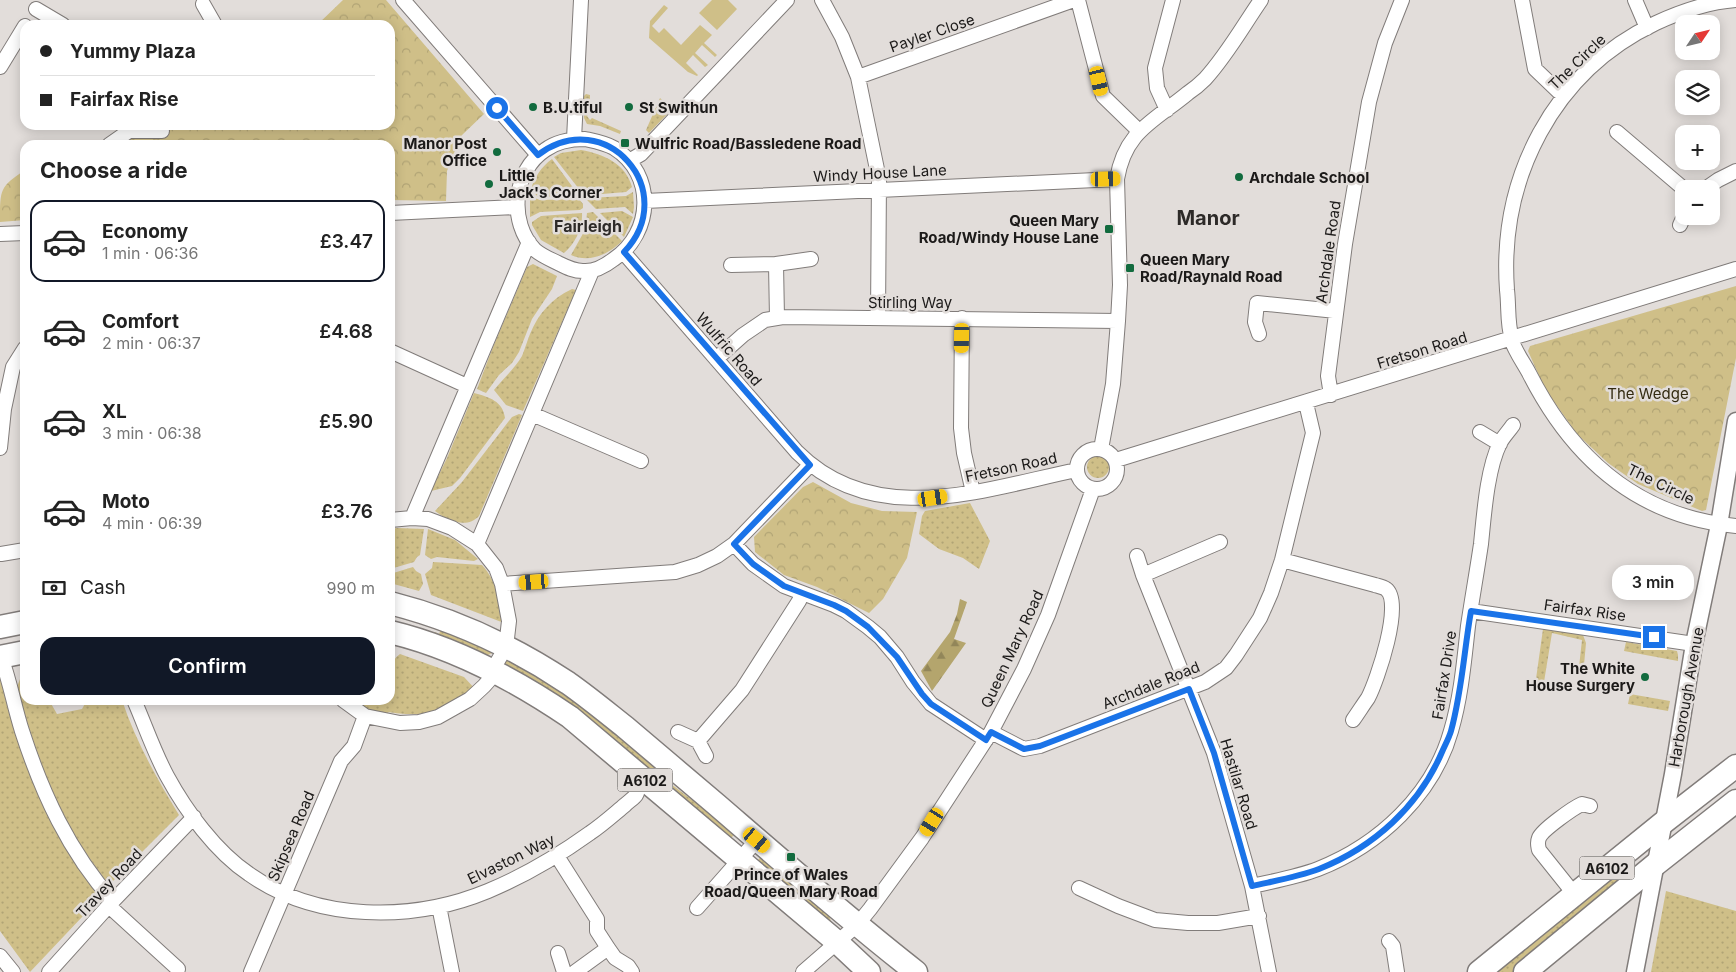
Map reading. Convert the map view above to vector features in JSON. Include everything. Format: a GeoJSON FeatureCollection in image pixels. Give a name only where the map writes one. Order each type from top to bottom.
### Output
{"type":"FeatureCollection","features":[{"type":"Feature","properties":{"kind":"highway","name":"A6102"},"geometry":{"type":"LineString","coordinates":[[395,604],[424,612],[506,647],[537,664],[593,701],[857,925],[916,972]]}},
{"type":"Feature","properties":{"kind":"highway"},"geometry":{"type":"LineString","coordinates":[[0,627],[20,623]]}},
{"type":"Feature","properties":{"kind":"highway","name":"A6102"},"geometry":{"type":"LineString","coordinates":[[395,634],[434,646],[495,671],[570,718],[837,942],[869,972]]}},
{"type":"Feature","properties":{"kind":"highway"},"geometry":{"type":"LineString","coordinates":[[0,656],[20,653]]}},
{"type":"Feature","properties":{"kind":"highway","name":"A6102"},"geometry":{"type":"LineString","coordinates":[[1479,972],[1736,766]]}},
{"type":"Feature","properties":{"kind":"highway","name":"A6102"},"geometry":{"type":"LineString","coordinates":[[1525,972],[1736,801]]}},
{"type":"Feature","properties":{"kind":"street"},"geometry":{"type":"LineString","coordinates":[[403,0],[538,155]]}},
{"type":"Feature","properties":{"kind":"street"},"geometry":{"type":"LineString","coordinates":[[574,139],[580,0]]}},
{"type":"Feature","properties":{"kind":"street"},"geometry":{"type":"LineString","coordinates":[[629,161],[641,154],[787,0]]}},
{"type":"Feature","properties":{"kind":"street"},"geometry":{"type":"LineString","coordinates":[[822,0],[842,37],[858,77],[879,179],[878,318]]}},
{"type":"Feature","properties":{"kind":"street","name":"Payler Close"},"geometry":{"type":"LineString","coordinates":[[858,77],[1074,0]]}},
{"type":"Feature","properties":{"kind":"street"},"geometry":{"type":"LineString","coordinates":[[1078,0],[1103,96],[1139,131]]}},
{"type":"Feature","properties":{"kind":"street"},"geometry":{"type":"LineString","coordinates":[[1167,110],[1157,88],[1155,68],[1173,0]]}},
{"type":"Feature","properties":{"kind":"street"},"geometry":{"type":"LineString","coordinates":[[1101,449],[1113,384],[1118,321],[1120,285],[1117,179],[1120,166],[1125,152],[1139,131],[1204,80],[1220,61],[1261,0]]}},
{"type":"Feature","properties":{"kind":"street","name":"Archdale Road"},"geometry":{"type":"LineString","coordinates":[[1331,395],[1328,376],[1344,244],[1369,102],[1385,43],[1402,0]]}},
{"type":"Feature","properties":{"kind":"street"},"geometry":{"type":"LineString","coordinates":[[1522,0],[1535,69],[1564,95]]}},
{"type":"Feature","properties":{"kind":"street"},"geometry":{"type":"LineString","coordinates":[[1635,0],[1647,28]]}},
{"type":"Feature","properties":{"kind":"street","name":"The Circle"},"geometry":{"type":"LineString","coordinates":[[1736,0],[1719,1],[1677,13],[1647,28],[1608,52],[1564,95],[1552,111],[1527,158],[1512,214],[1508,238],[1506,274],[1511,339],[1552,415],[1591,461],[1628,490],[1677,513],[1719,525],[1736,526]]}},
{"type":"Feature","properties":{"kind":"street"},"geometry":{"type":"LineString","coordinates":[[204,1],[213,20]]}},
{"type":"Feature","properties":{"kind":"street"},"geometry":{"type":"LineString","coordinates":[[28,20],[39,4],[57,20]]}},
{"type":"Feature","properties":{"kind":"street"},"geometry":{"type":"LineString","coordinates":[[1,62],[20,33]]}},
{"type":"Feature","properties":{"kind":"street"},"geometry":{"type":"LineString","coordinates":[[115,140],[126,130]]}},
{"type":"Feature","properties":{"kind":"street"},"geometry":{"type":"LineString","coordinates":[[151,130],[162,131]]}},
{"type":"Feature","properties":{"kind":"street"},"geometry":{"type":"LineString","coordinates":[[1617,132],[1675,181]]}},
{"type":"Feature","properties":{"kind":"street"},"geometry":{"type":"LineString","coordinates":[[574,139],[595,141],[614,148],[629,161],[641,182],[645,201],[643,222],[638,234],[624,252],[606,265],[592,271],[574,271],[543,256],[529,242],[521,226],[517,207],[518,194],[521,182],[528,168],[538,155],[553,145],[574,139]]}},
{"type":"Feature","properties":{"kind":"street"},"geometry":{"type":"LineString","coordinates":[[1718,180],[1736,171]]}},
{"type":"Feature","properties":{"kind":"street","name":"Windy House Lane"},"geometry":{"type":"LineString","coordinates":[[645,201],[1117,179]]}},
{"type":"Feature","properties":{"kind":"street"},"geometry":{"type":"LineString","coordinates":[[395,213],[517,207]]}},
{"type":"Feature","properties":{"kind":"street"},"geometry":{"type":"LineString","coordinates":[[0,234],[20,233]]}},
{"type":"Feature","properties":{"kind":"street"},"geometry":{"type":"LineString","coordinates":[[412,518],[529,242]]}},
{"type":"Feature","properties":{"kind":"street","name":"Wulfric Road"},"geometry":{"type":"LineString","coordinates":[[624,252],[810,465]]}},
{"type":"Feature","properties":{"kind":"street"},"geometry":{"type":"LineString","coordinates":[[731,265],[776,264],[811,259]]}},
{"type":"Feature","properties":{"kind":"street"},"geometry":{"type":"LineString","coordinates":[[776,264],[778,318]]}},
{"type":"Feature","properties":{"kind":"street","name":"Fretson Road"},"geometry":{"type":"LineString","coordinates":[[1116,460],[1331,395],[1736,268]]}},
{"type":"Feature","properties":{"kind":"street"},"geometry":{"type":"LineString","coordinates":[[477,544],[592,271]]}},
{"type":"Feature","properties":{"kind":"street"},"geometry":{"type":"LineString","coordinates":[[1258,334],[1255,322],[1257,303],[1336,311]]}},
{"type":"Feature","properties":{"kind":"street","name":"Stirling Way"},"geometry":{"type":"LineString","coordinates":[[716,359],[743,335],[765,320],[778,318],[962,318],[1118,321]]}},
{"type":"Feature","properties":{"kind":"street"},"geometry":{"type":"LineString","coordinates":[[962,318],[961,428],[972,492]]}},
{"type":"Feature","properties":{"kind":"street"},"geometry":{"type":"LineString","coordinates":[[395,353],[468,386]]}},
{"type":"Feature","properties":{"kind":"street"},"geometry":{"type":"LineString","coordinates":[[0,448],[4,409],[13,367],[20,356]]}},
{"type":"Feature","properties":{"kind":"street","name":"Archdale Road"},"geometry":{"type":"LineString","coordinates":[[734,544],[753,564],[784,586],[846,611],[868,627],[897,657],[931,704],[988,736],[1024,749],[1040,746],[1189,689],[1205,682],[1226,668],[1260,618],[1282,560],[1313,433],[1306,402]]}},
{"type":"Feature","properties":{"kind":"street"},"geometry":{"type":"LineString","coordinates":[[532,414],[641,461]]}},
{"type":"Feature","properties":{"kind":"street","name":"Harborough Avenue"},"geometry":{"type":"LineString","coordinates":[[1635,972],[1664,822],[1694,644],[1719,525],[1736,421]]}},
{"type":"Feature","properties":{"kind":"street","name":"Fairfax Drive"},"geometry":{"type":"LineString","coordinates":[[1252,886],[1318,869],[1373,840],[1397,819],[1420,793],[1438,762],[1451,732],[1462,680],[1492,469],[1500,444],[1513,425]]}},
{"type":"Feature","properties":{"kind":"street"},"geometry":{"type":"LineString","coordinates":[[1480,432],[1500,444]]}},
{"type":"Feature","properties":{"kind":"street"},"geometry":{"type":"LineString","coordinates":[[1101,449],[1107,451],[1116,460],[1117,474],[1114,480],[1103,488],[1093,489],[1084,484],[1078,475],[1078,464],[1089,450],[1101,449]]}},
{"type":"Feature","properties":{"kind":"street"},"geometry":{"type":"LineString","coordinates":[[502,584],[675,572],[698,565],[717,556],[734,544],[810,465]]}},
{"type":"Feature","properties":{"kind":"street","name":"Fretson Road"},"geometry":{"type":"LineString","coordinates":[[810,465],[836,482],[869,494],[902,499],[933,498],[972,492],[1077,470]]}},
{"type":"Feature","properties":{"kind":"street","name":"Queen Mary Road"},"geometry":{"type":"LineString","coordinates":[[804,972],[857,925],[922,838],[988,736],[1024,669],[1048,615],[1093,489]]}},
{"type":"Feature","properties":{"kind":"street"},"geometry":{"type":"LineString","coordinates":[[350,705],[366,716],[400,723],[419,722],[438,717],[470,699],[484,686],[492,677],[496,664],[506,647],[509,620],[502,584],[496,568],[477,544],[452,528],[428,519],[395,520]]}},
{"type":"Feature","properties":{"kind":"street"},"geometry":{"type":"LineString","coordinates":[[1144,575],[1220,542]]}},
{"type":"Feature","properties":{"kind":"street"},"geometry":{"type":"LineString","coordinates":[[1,554],[20,551]]}},
{"type":"Feature","properties":{"kind":"street","name":"Hastilar Road"},"geometry":{"type":"LineString","coordinates":[[1137,556],[1214,753],[1252,886],[1269,972]]}},
{"type":"Feature","properties":{"kind":"street"},"geometry":{"type":"LineString","coordinates":[[1282,560],[1375,585],[1386,589],[1391,597],[1392,613],[1388,640],[1379,672],[1368,697],[1353,720]]}},
{"type":"Feature","properties":{"kind":"street"},"geometry":{"type":"LineString","coordinates":[[698,741],[742,690],[802,594]]}},
{"type":"Feature","properties":{"kind":"street","name":"Fairfax Rise"},"geometry":{"type":"LineString","coordinates":[[1471,611],[1694,644]]}},
{"type":"Feature","properties":{"kind":"street"},"geometry":{"type":"LineString","coordinates":[[0,656],[22,729],[44,792],[71,844],[111,904],[178,969]]}},
{"type":"Feature","properties":{"kind":"street","name":"Elvaston Way"},"geometry":{"type":"LineString","coordinates":[[136,705],[167,777],[194,817],[233,862],[250,875],[284,894],[304,902],[351,912],[400,911],[439,906],[487,891],[557,856],[602,825],[636,794],[638,785],[636,772]]}},
{"type":"Feature","properties":{"kind":"street","name":"Skipsea Road"},"geometry":{"type":"LineString","coordinates":[[251,972],[341,761],[354,746],[366,716]]}},
{"type":"Feature","properties":{"kind":"street"},"geometry":{"type":"LineString","coordinates":[[678,732],[698,741],[706,756]]}},
{"type":"Feature","properties":{"kind":"street"},"geometry":{"type":"LineString","coordinates":[[1574,895],[1539,850],[1537,843],[1540,836],[1574,807],[1582,804],[1590,806]]}},
{"type":"Feature","properties":{"kind":"street","name":"Travey Road"},"geometry":{"type":"LineString","coordinates":[[49,972],[194,817]]}},
{"type":"Feature","properties":{"kind":"street"},"geometry":{"type":"LineString","coordinates":[[697,908],[757,840]]}},
{"type":"Feature","properties":{"kind":"street"},"geometry":{"type":"LineString","coordinates":[[557,856],[597,919],[597,931],[615,958],[628,966],[632,972]]}},
{"type":"Feature","properties":{"kind":"street"},"geometry":{"type":"LineString","coordinates":[[1079,888],[1155,920],[1218,923],[1259,916]]}},
{"type":"Feature","properties":{"kind":"street"},"geometry":{"type":"LineString","coordinates":[[439,906],[452,972]]}},
{"type":"Feature","properties":{"kind":"street"},"geometry":{"type":"LineString","coordinates":[[1389,941],[1393,946],[1397,972]]}},
{"type":"Feature","properties":{"kind":"street"},"geometry":{"type":"LineString","coordinates":[[575,972],[608,948]]}},
{"type":"Feature","properties":{"kind":"street"},"geometry":{"type":"LineString","coordinates":[[558,953],[564,972]]}},
{"type":"Feature","properties":{"kind":"street"},"geometry":{"type":"LineString","coordinates":[[0,956],[13,972]]}},
{"type":"Feature","properties":{"kind":"green space"},"geometry":{"type":"Polygon","coordinates":[[[343,0],[386,0],[484,114],[461,136],[447,171],[446,201],[395,200],[395,140],[129,140],[132,138],[165,137],[167,130],[395,130],[395,20],[322,20],[343,0]]]}},
{"type":"Feature","properties":{"kind":"green space"},"geometry":{"type":"Polygon","coordinates":[[[712,0],[728,0],[737,9],[717,30],[699,13],[712,0]]]}},
{"type":"Feature","properties":{"kind":"green space"},"geometry":{"type":"Polygon","coordinates":[[[664,5],[668,8],[652,26],[659,33],[664,28],[681,45],[700,25],[712,35],[704,43],[717,55],[715,57],[702,45],[695,53],[708,65],[705,67],[693,55],[686,63],[697,76],[688,72],[649,38],[650,21],[664,5]]]}},
{"type":"Feature","properties":{"kind":"green space"},"geometry":{"type":"Polygon","coordinates":[[[586,94],[590,95],[590,111],[587,116],[590,120],[592,118],[621,131],[620,134],[600,126],[587,124],[584,118],[584,96],[586,94]]]}},
{"type":"Feature","properties":{"kind":"green space"},"geometry":{"type":"Polygon","coordinates":[[[660,98],[672,109],[649,133],[646,130],[660,98]]]}},
{"type":"Feature","properties":{"kind":"green space"},"geometry":{"type":"Polygon","coordinates":[[[581,150],[598,154],[613,161],[625,172],[632,187],[626,192],[590,195],[587,189],[579,189],[554,157],[561,153],[581,150]]]}},
{"type":"Feature","properties":{"kind":"green space"},"geometry":{"type":"Polygon","coordinates":[[[552,159],[578,195],[538,197],[531,189],[539,172],[552,159]]]}},
{"type":"Feature","properties":{"kind":"green space"},"geometry":{"type":"Polygon","coordinates":[[[20,174],[20,220],[0,222],[1,195],[6,185],[20,174]]]}},
{"type":"Feature","properties":{"kind":"green space"},"geometry":{"type":"Polygon","coordinates":[[[633,192],[633,214],[625,207],[596,209],[587,200],[587,198],[626,196],[633,192]]]}},
{"type":"Feature","properties":{"kind":"green space"},"geometry":{"type":"Polygon","coordinates":[[[530,196],[540,200],[579,199],[583,204],[583,208],[580,210],[540,212],[530,217],[530,196]]]}},
{"type":"Feature","properties":{"kind":"green space"},"geometry":{"type":"Polygon","coordinates":[[[622,211],[633,217],[624,237],[600,213],[622,211]]]}},
{"type":"Feature","properties":{"kind":"green space"},"geometry":{"type":"Polygon","coordinates":[[[593,212],[622,241],[604,254],[591,258],[571,255],[585,230],[587,213],[593,212]]]}},
{"type":"Feature","properties":{"kind":"green space"},"geometry":{"type":"Polygon","coordinates":[[[582,213],[577,235],[572,245],[564,253],[541,240],[532,225],[532,222],[541,216],[582,213]]]}},
{"type":"Feature","properties":{"kind":"green space"},"geometry":{"type":"Polygon","coordinates":[[[533,264],[557,276],[552,289],[532,319],[519,352],[486,393],[477,389],[527,267],[533,264]]]}},
{"type":"Feature","properties":{"kind":"green space","name":"The Wedge"},"geometry":{"type":"Polygon","coordinates":[[[1736,286],[1736,358],[1706,510],[1702,511],[1638,484],[1608,463],[1577,434],[1545,389],[1528,351],[1530,346],[1736,286]]]}},
{"type":"Feature","properties":{"kind":"green space"},"geometry":{"type":"Polygon","coordinates":[[[572,289],[576,290],[523,411],[506,405],[494,390],[522,356],[533,327],[546,307],[572,289]]]}},
{"type":"Feature","properties":{"kind":"green space"},"geometry":{"type":"Polygon","coordinates":[[[474,393],[490,398],[498,404],[504,412],[505,418],[452,486],[431,491],[447,458],[474,393]]]}},
{"type":"Feature","properties":{"kind":"green space"},"geometry":{"type":"Polygon","coordinates":[[[519,414],[522,415],[479,516],[474,520],[463,523],[446,518],[435,511],[462,482],[512,417],[519,414]]]}},
{"type":"Feature","properties":{"kind":"green space"},"geometry":{"type":"Polygon","coordinates":[[[1098,456],[1106,459],[1109,467],[1106,475],[1098,478],[1090,475],[1087,467],[1090,459],[1098,456]]]}},
{"type":"Feature","properties":{"kind":"green space"},"geometry":{"type":"Polygon","coordinates":[[[813,482],[851,503],[882,511],[917,512],[907,558],[883,599],[869,613],[817,587],[784,575],[755,552],[754,537],[803,487],[813,482]]]}},
{"type":"Feature","properties":{"kind":"green space"},"geometry":{"type":"Polygon","coordinates":[[[970,503],[990,541],[979,569],[963,558],[939,549],[919,534],[922,516],[925,511],[970,503]]]}},
{"type":"Feature","properties":{"kind":"green space"},"geometry":{"type":"Polygon","coordinates":[[[395,528],[424,529],[420,555],[414,562],[395,568],[395,528]]]}},
{"type":"Feature","properties":{"kind":"green space"},"geometry":{"type":"Polygon","coordinates":[[[428,529],[455,540],[478,559],[474,561],[437,557],[431,559],[425,555],[428,529]]]}},
{"type":"Feature","properties":{"kind":"green space"},"geometry":{"type":"Polygon","coordinates":[[[433,562],[482,565],[494,585],[504,623],[431,595],[425,574],[432,568],[433,562]]]}},
{"type":"Feature","properties":{"kind":"green space"},"geometry":{"type":"Polygon","coordinates":[[[413,567],[421,574],[423,584],[419,591],[395,584],[395,572],[413,567]]]}},
{"type":"Feature","properties":{"kind":"green space"},"geometry":{"type":"Polygon","coordinates":[[[960,599],[967,602],[954,639],[966,643],[932,691],[921,671],[950,632],[960,599]]]}},
{"type":"Feature","properties":{"kind":"green space"},"geometry":{"type":"Polygon","coordinates":[[[442,627],[496,651],[486,656],[471,653],[468,646],[451,639],[442,641],[433,637],[435,632],[439,634],[442,627]]]}},
{"type":"Feature","properties":{"kind":"green space"},"geometry":{"type":"Polygon","coordinates":[[[1543,629],[1583,635],[1586,643],[1584,665],[1579,667],[1582,640],[1552,633],[1543,688],[1535,686],[1543,629]]]}},
{"type":"Feature","properties":{"kind":"green space"},"geometry":{"type":"Polygon","coordinates":[[[1626,642],[1677,651],[1678,661],[1624,651],[1626,642]]]}},
{"type":"Feature","properties":{"kind":"green space"},"geometry":{"type":"Polygon","coordinates":[[[400,654],[464,677],[476,690],[452,706],[424,714],[389,712],[383,716],[358,705],[395,705],[396,658],[400,654]]]}},
{"type":"Feature","properties":{"kind":"green space"},"geometry":{"type":"Polygon","coordinates":[[[508,656],[529,666],[658,763],[649,774],[502,666],[508,656]]]}},
{"type":"Feature","properties":{"kind":"green space"},"geometry":{"type":"Polygon","coordinates":[[[0,677],[19,745],[45,810],[68,851],[100,898],[30,972],[0,931],[0,677]]]}},
{"type":"Feature","properties":{"kind":"green space"},"geometry":{"type":"Polygon","coordinates":[[[20,679],[20,698],[17,687],[20,679]]]}},
{"type":"Feature","properties":{"kind":"green space"},"geometry":{"type":"Polygon","coordinates":[[[1630,694],[1670,701],[1668,711],[1628,704],[1630,694]]]}},
{"type":"Feature","properties":{"kind":"green space"},"geometry":{"type":"Polygon","coordinates":[[[52,705],[57,714],[82,709],[84,705],[124,705],[147,759],[179,815],[109,885],[76,838],[57,802],[22,706],[52,705]]]}},
{"type":"Feature","properties":{"kind":"green space"},"geometry":{"type":"Polygon","coordinates":[[[671,784],[692,800],[700,799],[737,831],[727,843],[666,789],[671,784]]]}},
{"type":"Feature","properties":{"kind":"green space"},"geometry":{"type":"Polygon","coordinates":[[[763,854],[828,911],[832,925],[754,865],[763,854]]]}},
{"type":"Feature","properties":{"kind":"green space"},"geometry":{"type":"Polygon","coordinates":[[[1630,863],[1635,867],[1515,972],[1491,972],[1630,863]]]}},
{"type":"Feature","properties":{"kind":"green space"},"geometry":{"type":"Polygon","coordinates":[[[1666,891],[1736,911],[1736,972],[1651,972],[1666,891]]]}},
{"type":"Feature","properties":{"kind":"place","name":"B.U.tiful"},"geometry":{"type":"Point","coordinates":[533,107]}},
{"type":"Feature","properties":{"kind":"place","name":"St Swithun"},"geometry":{"type":"Point","coordinates":[629,107]}},
{"type":"Feature","properties":{"kind":"place","name":"Wulfric Road/Bassledene Road"},"geometry":{"type":"Point","coordinates":[625,143]}},
{"type":"Feature","properties":{"kind":"place","name":"Manor Post Office"},"geometry":{"type":"Point","coordinates":[497,152]}},
{"type":"Feature","properties":{"kind":"place","name":"Archdale School"},"geometry":{"type":"Point","coordinates":[1239,177]}},
{"type":"Feature","properties":{"kind":"place","name":"Little Jack's Corner"},"geometry":{"type":"Point","coordinates":[489,184]}},
{"type":"Feature","properties":{"kind":"place","name":"Queen Mary Road/Windy House Lane"},"geometry":{"type":"Point","coordinates":[1109,229]}},
{"type":"Feature","properties":{"kind":"place","name":"Queen Mary Road/Raynald Road"},"geometry":{"type":"Point","coordinates":[1130,268]}},
{"type":"Feature","properties":{"kind":"place","name":"The White House Surgery"},"geometry":{"type":"Point","coordinates":[1645,677]}},
{"type":"Feature","properties":{"kind":"place","name":"Prince of Wales Road/Queen Mary Road"},"geometry":{"type":"Point","coordinates":[791,857]}},
{"type":"Feature","properties":{"kind":"district","name":"Manor"},"geometry":{"type":"Point","coordinates":[1208,218]}},
{"type":"Feature","properties":{"kind":"district","name":"Fairleigh"},"geometry":{"type":"Point","coordinates":[588,226]}},
{"type":"Feature","properties":{"kind":"route"},"geometry":{"type":"LineString","coordinates":[[497,108],[538,155],[560,142],[585,139],[614,148],[629,161],[641,182],[645,201],[643,222],[631,246],[624,252],[810,465],[734,544],[753,564],[784,586],[834,605],[868,627],[897,657],[913,682],[931,704],[986,740],[991,732],[1024,749],[1040,746],[1189,689],[1214,753],[1252,886],[1290,878],[1318,869],[1346,855],[1373,840],[1397,819],[1420,793],[1438,762],[1451,732],[1462,680],[1471,611],[1654,637]]}}]}
